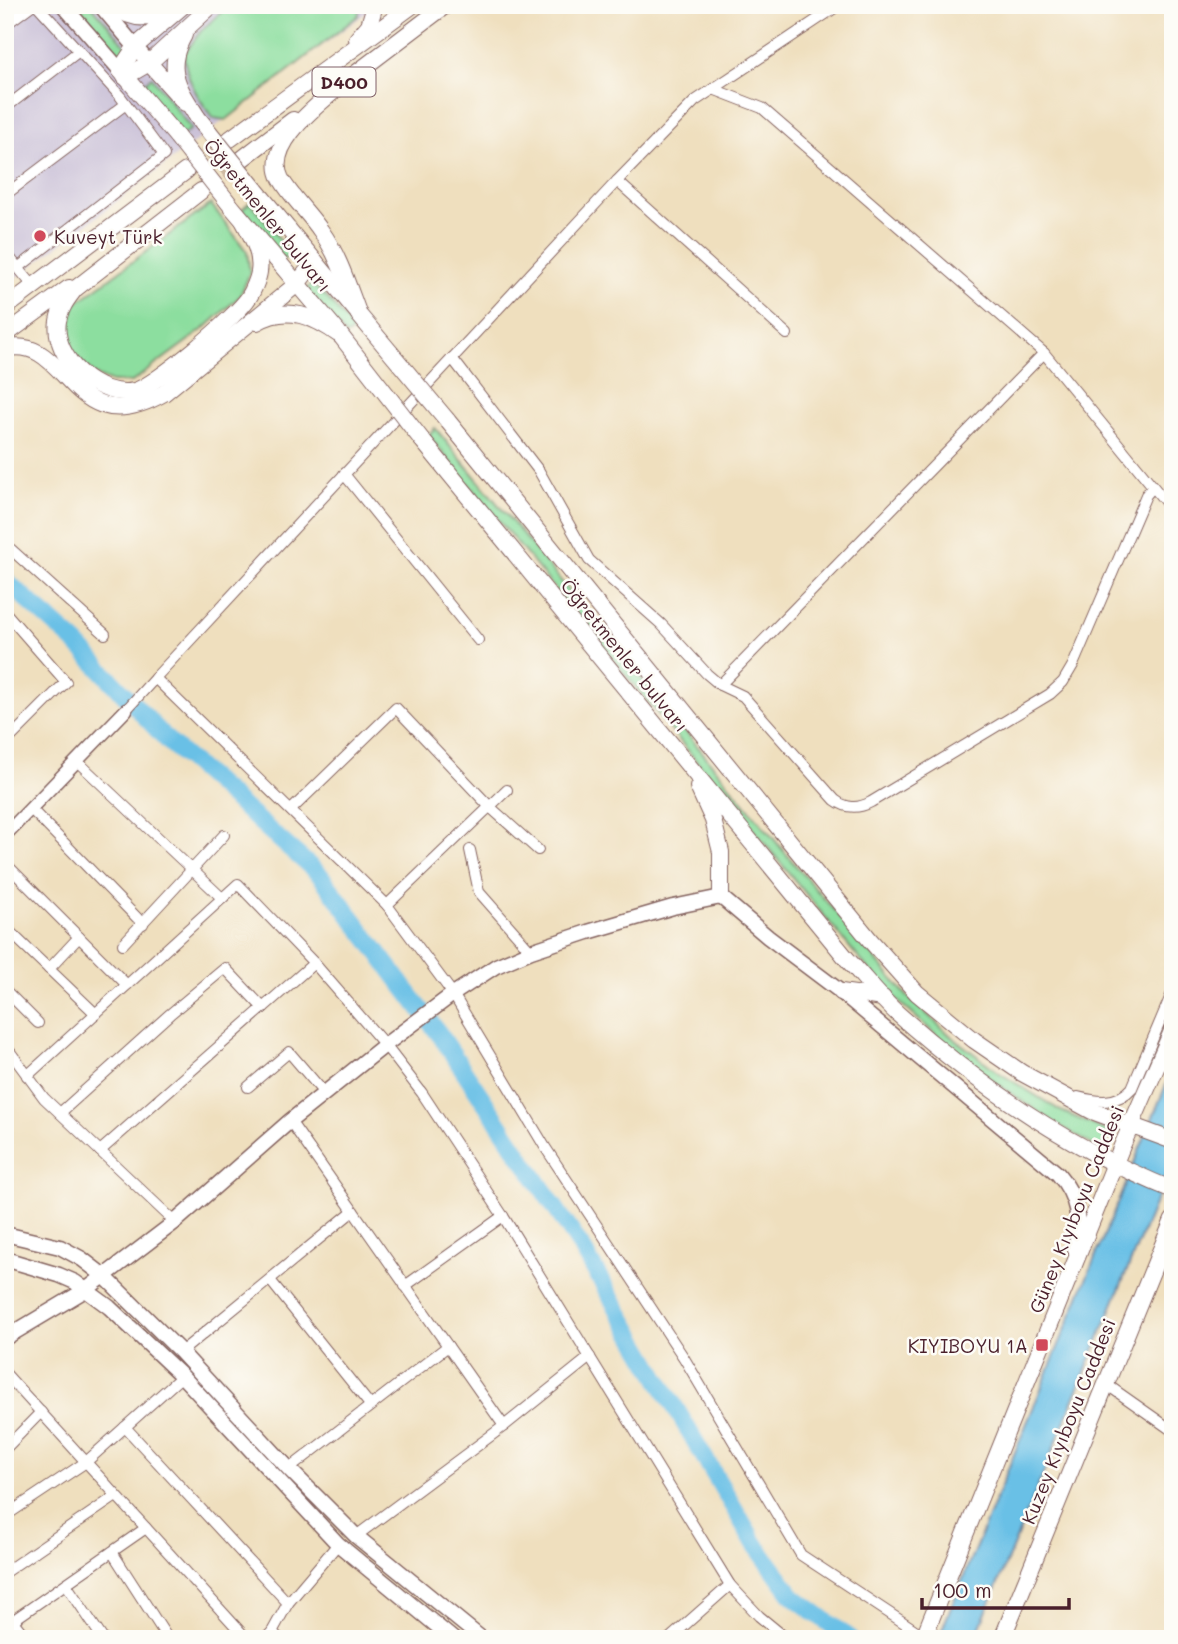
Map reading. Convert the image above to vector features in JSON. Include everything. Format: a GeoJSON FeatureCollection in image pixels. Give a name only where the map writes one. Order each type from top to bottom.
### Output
{"type":"FeatureCollection","features":[{"type":"Feature","properties":{"kind":"main road"},"geometry":{"type":"LineString","coordinates":[[63,5],[122,74]]}},
{"type":"Feature","properties":{"kind":"main road"},"geometry":{"type":"LineString","coordinates":[[100,5],[149,63]]}},
{"type":"Feature","properties":{"kind":"main road"},"geometry":{"type":"LineString","coordinates":[[111,5],[124,15],[142,19],[164,15],[181,5]]}},
{"type":"Feature","properties":{"kind":"main road"},"geometry":{"type":"LineString","coordinates":[[122,74],[136,46],[181,5]]}},
{"type":"Feature","properties":{"kind":"main road"},"geometry":{"type":"LineString","coordinates":[[122,74],[149,63],[212,5]]}},
{"type":"Feature","properties":{"kind":"main road"},"geometry":{"type":"LineString","coordinates":[[281,102],[354,41],[369,25],[375,5]]}},
{"type":"Feature","properties":{"kind":"main road","name":"D400"},"geometry":{"type":"LineString","coordinates":[[230,139],[413,5]]}},
{"type":"Feature","properties":{"kind":"main road","name":"D400"},"geometry":{"type":"LineString","coordinates":[[242,159],[446,5]]}},
{"type":"Feature","properties":{"kind":"main road"},"geometry":{"type":"LineString","coordinates":[[189,24],[177,46],[173,65],[177,85],[198,118]]}},
{"type":"Feature","properties":{"kind":"main road","name":"Öğretmenler bulvarı"},"geometry":{"type":"LineString","coordinates":[[149,63],[198,118],[447,419],[870,940],[917,993],[974,1040],[1021,1073],[1092,1111],[1173,1141]]}},
{"type":"Feature","properties":{"kind":"main road","name":"Öğretmenler bulvarı"},"geometry":{"type":"LineString","coordinates":[[122,74],[341,336],[422,440],[686,763],[883,999],[897,1013],[1006,1098],[1076,1143],[1120,1167],[1170,1189]]}},
{"type":"Feature","properties":{"kind":"main road"},"geometry":{"type":"LineString","coordinates":[[341,85],[287,138],[279,152],[277,166],[285,184],[331,246],[359,315]]}},
{"type":"Feature","properties":{"kind":"main road"},"geometry":{"type":"LineString","coordinates":[[5,309],[186,171]]}},
{"type":"Feature","properties":{"kind":"main road"},"geometry":{"type":"LineString","coordinates":[[5,335],[201,191],[75,289],[64,304],[57,321],[58,340],[67,356],[91,382],[116,393],[136,391],[158,379],[233,315],[249,296],[259,272],[257,247],[244,222]]}},
{"type":"Feature","properties":{"kind":"main road"},"geometry":{"type":"LineString","coordinates":[[5,349],[31,348],[44,355],[86,398],[103,405],[121,409],[144,404],[164,393],[297,284],[315,261]]}},
{"type":"Feature","properties":{"kind":"main road"},"geometry":{"type":"LineString","coordinates":[[234,335],[267,316],[292,312],[325,324],[341,336]]}},
{"type":"Feature","properties":{"kind":"main road"},"geometry":{"type":"LineString","coordinates":[[686,763],[713,820],[722,852],[721,897]]}},
{"type":"Feature","properties":{"kind":"main road"},"geometry":{"type":"LineString","coordinates":[[5,1338],[87,1289],[175,1222],[290,1121],[389,1042],[447,998],[496,966],[531,951],[673,907],[721,897]]}},
{"type":"Feature","properties":{"kind":"main road"},"geometry":{"type":"LineString","coordinates":[[721,897],[1004,1127],[1068,1185],[1075,1200],[1078,1232],[1067,1285]]}},
{"type":"Feature","properties":{"kind":"main road"},"geometry":{"type":"LineString","coordinates":[[841,992],[883,999]]}},
{"type":"Feature","properties":{"kind":"main road","name":"Güney Kıyıboyu Caddesi"},"geometry":{"type":"LineString","coordinates":[[923,1638],[1067,1285],[1120,1167],[1122,1146],[1137,1128],[1173,1029]]}},
{"type":"Feature","properties":{"kind":"main road","name":"Kuzey Kıyıboyu Caddesi"},"geometry":{"type":"LineString","coordinates":[[1002,1639],[1173,1220]]}},
{"type":"Feature","properties":{"kind":"main road"},"geometry":{"type":"LineString","coordinates":[[5,1234],[60,1247],[104,1276],[181,1352],[289,1469],[356,1536],[482,1639]]}},
{"type":"Feature","properties":{"kind":"main road"},"geometry":{"type":"LineString","coordinates":[[5,1259],[59,1275],[87,1289],[182,1376],[338,1545],[453,1639]]}},
{"type":"Feature","properties":{"kind":"street"},"geometry":{"type":"LineString","coordinates":[[5,25],[32,5]]}},
{"type":"Feature","properties":{"kind":"street"},"geometry":{"type":"LineString","coordinates":[[18,268],[164,155],[126,104],[37,5]]}},
{"type":"Feature","properties":{"kind":"street"},"geometry":{"type":"LineString","coordinates":[[5,835],[78,762],[617,181],[695,101],[839,5]]}},
{"type":"Feature","properties":{"kind":"street"},"geometry":{"type":"LineString","coordinates":[[5,108],[79,51]]}},
{"type":"Feature","properties":{"kind":"street"},"geometry":{"type":"LineString","coordinates":[[713,89],[761,108],[975,290],[1044,353],[1173,511]]}},
{"type":"Feature","properties":{"kind":"street"},"geometry":{"type":"LineString","coordinates":[[5,195],[126,104]]}},
{"type":"Feature","properties":{"kind":"street"},"geometry":{"type":"LineString","coordinates":[[617,181],[787,334]]}},
{"type":"Feature","properties":{"kind":"street"},"geometry":{"type":"LineString","coordinates":[[5,253],[34,287]]}},
{"type":"Feature","properties":{"kind":"street"},"geometry":{"type":"LineString","coordinates":[[720,685],[1044,353]]}},
{"type":"Feature","properties":{"kind":"street"},"geometry":{"type":"LineString","coordinates":[[452,358],[539,471],[589,560],[661,624],[720,685],[743,696],[835,800],[847,807],[863,806],[1050,694],[1063,682],[1073,666],[1146,495],[1152,488]]}},
{"type":"Feature","properties":{"kind":"street"},"geometry":{"type":"LineString","coordinates":[[344,474],[478,640]]}},
{"type":"Feature","properties":{"kind":"street"},"geometry":{"type":"LineString","coordinates":[[5,544],[105,634]]}},
{"type":"Feature","properties":{"kind":"street"},"geometry":{"type":"LineString","coordinates":[[572,573],[589,560]]}},
{"type":"Feature","properties":{"kind":"street"},"geometry":{"type":"LineString","coordinates":[[5,612],[66,682],[5,743]]}},
{"type":"Feature","properties":{"kind":"street"},"geometry":{"type":"LineString","coordinates":[[155,678],[387,905],[684,1357],[801,1555],[923,1638]]}},
{"type":"Feature","properties":{"kind":"street"},"geometry":{"type":"LineString","coordinates":[[291,810],[396,708],[490,807],[538,850]]}},
{"type":"Feature","properties":{"kind":"street"},"geometry":{"type":"LineString","coordinates":[[78,762],[222,898]]}},
{"type":"Feature","properties":{"kind":"street"},"geometry":{"type":"LineString","coordinates":[[387,905],[507,790]]}},
{"type":"Feature","properties":{"kind":"street"},"geometry":{"type":"LineString","coordinates":[[31,809],[143,924]]}},
{"type":"Feature","properties":{"kind":"street"},"geometry":{"type":"LineString","coordinates":[[123,944],[224,835]]}},
{"type":"Feature","properties":{"kind":"street"},"geometry":{"type":"LineString","coordinates":[[470,850],[479,892],[531,951]]}},
{"type":"Feature","properties":{"kind":"street"},"geometry":{"type":"LineString","coordinates":[[5,863],[127,985]]}},
{"type":"Feature","properties":{"kind":"street"},"geometry":{"type":"LineString","coordinates":[[27,1076],[238,884],[389,1042],[503,1216],[730,1585],[759,1616],[787,1639]]}},
{"type":"Feature","properties":{"kind":"street"},"geometry":{"type":"LineString","coordinates":[[5,927],[96,1014]]}},
{"type":"Feature","properties":{"kind":"street"},"geometry":{"type":"LineString","coordinates":[[49,969],[79,937]]}},
{"type":"Feature","properties":{"kind":"street"},"geometry":{"type":"LineString","coordinates":[[100,1151],[314,963]]}},
{"type":"Feature","properties":{"kind":"street"},"geometry":{"type":"LineString","coordinates":[[60,1113],[225,968],[263,1007]]}},
{"type":"Feature","properties":{"kind":"street"},"geometry":{"type":"LineString","coordinates":[[5,990],[38,1023]]}},
{"type":"Feature","properties":{"kind":"street"},"geometry":{"type":"LineString","coordinates":[[1058,1093],[1093,1101],[1115,1101],[1124,1096],[1132,1087],[1173,991]]}},
{"type":"Feature","properties":{"kind":"street"},"geometry":{"type":"LineString","coordinates":[[5,1045],[44,1098],[175,1222]]}},
{"type":"Feature","properties":{"kind":"street"},"geometry":{"type":"LineString","coordinates":[[247,1087],[289,1052],[325,1094]]}},
{"type":"Feature","properties":{"kind":"street"},"geometry":{"type":"LineString","coordinates":[[290,1121],[503,1426]]}},
{"type":"Feature","properties":{"kind":"street"},"geometry":{"type":"LineString","coordinates":[[181,1352],[353,1211]]}},
{"type":"Feature","properties":{"kind":"street"},"geometry":{"type":"LineString","coordinates":[[405,1286],[503,1216]]}},
{"type":"Feature","properties":{"kind":"street"},"geometry":{"type":"LineString","coordinates":[[270,1280],[370,1405]]}},
{"type":"Feature","properties":{"kind":"street"},"geometry":{"type":"LineString","coordinates":[[289,1469],[448,1346]]}},
{"type":"Feature","properties":{"kind":"street"},"geometry":{"type":"LineString","coordinates":[[356,1536],[590,1357]]}},
{"type":"Feature","properties":{"kind":"street"},"geometry":{"type":"LineString","coordinates":[[5,1373],[247,1639]]}},
{"type":"Feature","properties":{"kind":"street"},"geometry":{"type":"LineString","coordinates":[[5,1516],[86,1462],[182,1376]]}},
{"type":"Feature","properties":{"kind":"street"},"geometry":{"type":"LineString","coordinates":[[1105,1384],[1173,1431]]}},
{"type":"Feature","properties":{"kind":"street"},"geometry":{"type":"LineString","coordinates":[[5,1449],[41,1412]]}},
{"type":"Feature","properties":{"kind":"street"},"geometry":{"type":"LineString","coordinates":[[125,1427],[288,1603]]}},
{"type":"Feature","properties":{"kind":"street"},"geometry":{"type":"LineString","coordinates":[[5,1572],[116,1496]]}},
{"type":"Feature","properties":{"kind":"street"},"geometry":{"type":"LineString","coordinates":[[27,1639],[9,1624],[146,1528]]}},
{"type":"Feature","properties":{"kind":"street"},"geometry":{"type":"LineString","coordinates":[[272,1636],[288,1603],[338,1545]]}},
{"type":"Feature","properties":{"kind":"street"},"geometry":{"type":"LineString","coordinates":[[112,1552],[167,1639]]}},
{"type":"Feature","properties":{"kind":"street"},"geometry":{"type":"LineString","coordinates":[[66,1584],[103,1639]]}},
{"type":"Feature","properties":{"kind":"street"},"geometry":{"type":"LineString","coordinates":[[669,1639],[730,1585]]}},
{"type":"Feature","properties":{"kind":"shaded area"},"geometry":{"type":"Polygon","coordinates":[[[5,5],[376,5],[5,286],[5,5]]]}},
{"type":"Feature","properties":{"kind":"green space"},"geometry":{"type":"Polygon","coordinates":[[[77,5],[91,5],[129,49],[120,56],[77,5]]]}},
{"type":"Feature","properties":{"kind":"green space"},"geometry":{"type":"Polygon","coordinates":[[[229,5],[361,5],[358,16],[226,120],[213,118],[202,103],[190,80],[184,54],[201,31],[229,5]]]}},
{"type":"Feature","properties":{"kind":"green space"},"geometry":{"type":"Polygon","coordinates":[[[152,77],[191,129],[182,135],[142,84],[152,77]]]}},
{"type":"Feature","properties":{"kind":"green space"},"geometry":{"type":"Polygon","coordinates":[[[250,202],[291,253],[283,260],[242,209],[250,202]]]}},
{"type":"Feature","properties":{"kind":"green space"},"geometry":{"type":"Polygon","coordinates":[[[211,204],[247,252],[250,273],[240,296],[205,328],[132,382],[112,382],[95,375],[74,356],[62,332],[68,309],[211,204]]]}},
{"type":"Feature","properties":{"kind":"green space"},"geometry":{"type":"Polygon","coordinates":[[[312,284],[354,330],[346,336],[306,289],[312,284]]]}},
{"type":"Feature","properties":{"kind":"green space"},"geometry":{"type":"Polygon","coordinates":[[[435,428],[797,867],[907,996],[952,1037],[1001,1074],[1061,1111],[1112,1133],[1101,1150],[994,1082],[899,1002],[857,956],[428,435],[435,428]]]}},
{"type":"Feature","properties":{"kind":"water"},"geometry":{"type":"Polygon","coordinates":[[[1173,1068],[1173,1159],[975,1639],[938,1639],[1173,1068]]]}},
{"type":"Feature","properties":{"kind":"waterway"},"geometry":{"type":"LineString","coordinates":[[5,580],[77,644],[169,742],[320,875],[440,1035],[582,1248],[755,1544],[793,1596],[850,1639]]}},
{"type":"Feature","properties":{"kind":"tunnel"},"geometry":{"type":"LineString","coordinates":[[187,171],[230,139]]}},
{"type":"Feature","properties":{"kind":"tunnel"},"geometry":{"type":"LineString","coordinates":[[203,189],[242,159]]}},
{"type":"Feature","properties":{"kind":"place","name":"Kuveyt Türk"},"geometry":{"type":"Point","coordinates":[40,236]}},
{"type":"Feature","properties":{"kind":"place","name":"KIYIBOYU 1A"},"geometry":{"type":"Point","coordinates":[1042,1345]}}]}
